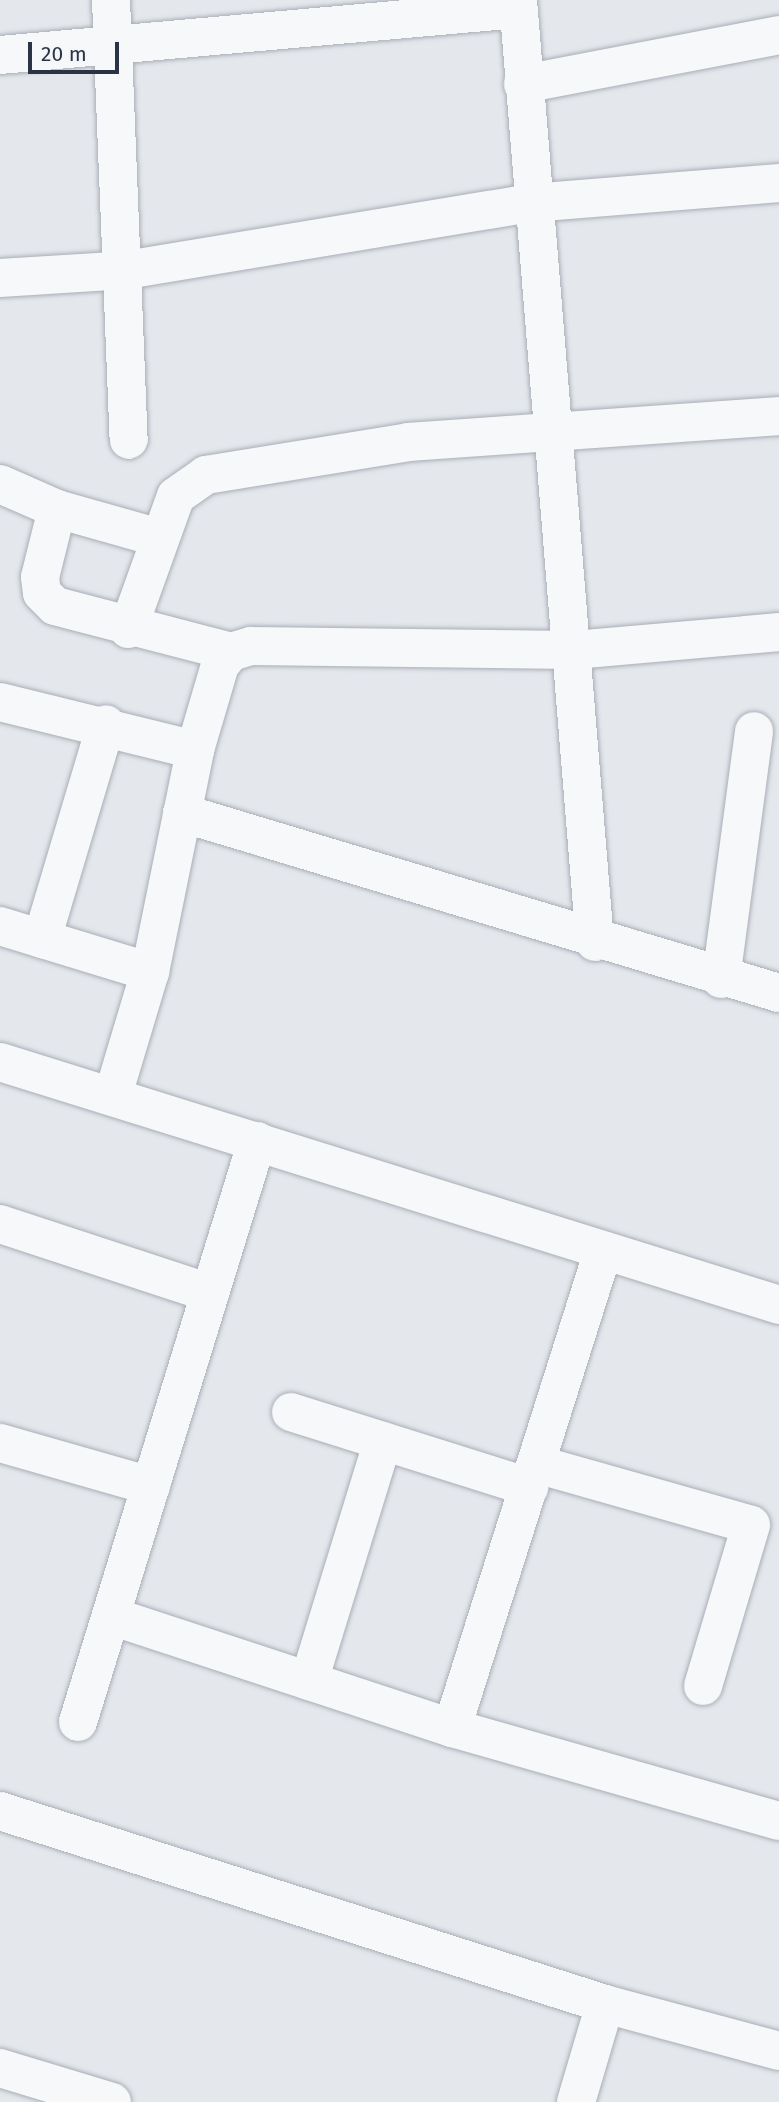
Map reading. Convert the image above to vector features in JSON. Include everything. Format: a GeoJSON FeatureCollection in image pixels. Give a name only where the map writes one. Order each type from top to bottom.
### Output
{"type":"FeatureCollection","features":[{"type":"Feature","properties":{"kind":"street"},"geometry":{"type":"LineString","coordinates":[[111,0],[126,270],[128,440]]}},
{"type":"Feature","properties":{"kind":"street"},"geometry":{"type":"LineString","coordinates":[[0,55],[518,4],[531,203],[555,432],[595,942]]}},
{"type":"Feature","properties":{"kind":"street"},"geometry":{"type":"LineString","coordinates":[[523,84],[779,35]]}},
{"type":"Feature","properties":{"kind":"street"},"geometry":{"type":"LineString","coordinates":[[0,278],[126,270],[531,203],[779,183]]}},
{"type":"Feature","properties":{"kind":"street"},"geometry":{"type":"LineString","coordinates":[[128,629],[156,537],[176,496],[206,475],[409,442],[779,416]]}},
{"type":"Feature","properties":{"kind":"street"},"geometry":{"type":"LineString","coordinates":[[0,484],[57,509],[156,537]]}},
{"type":"Feature","properties":{"kind":"street"},"geometry":{"type":"LineString","coordinates":[[57,509],[40,577],[42,593],[55,606],[128,629],[231,652],[251,646],[573,650],[779,632]]}},
{"type":"Feature","properties":{"kind":"street"},"geometry":{"type":"LineString","coordinates":[[113,1096],[150,972],[195,750],[220,664],[231,652]]}},
{"type":"Feature","properties":{"kind":"street"},"geometry":{"type":"LineString","coordinates":[[0,702],[106,724],[195,750]]}},
{"type":"Feature","properties":{"kind":"street"},"geometry":{"type":"LineString","coordinates":[[42,939],[106,724]]}},
{"type":"Feature","properties":{"kind":"street"},"geometry":{"type":"LineString","coordinates":[[721,979],[754,731]]}},
{"type":"Feature","properties":{"kind":"street"},"geometry":{"type":"LineString","coordinates":[[182,813],[595,942],[779,993]]}},
{"type":"Feature","properties":{"kind":"street"},"geometry":{"type":"LineString","coordinates":[[0,926],[150,972]]}},
{"type":"Feature","properties":{"kind":"street"},"geometry":{"type":"LineString","coordinates":[[0,1062],[779,1305]]}},
{"type":"Feature","properties":{"kind":"street"},"geometry":{"type":"LineString","coordinates":[[78,1722],[257,1141]]}},
{"type":"Feature","properties":{"kind":"street"},"geometry":{"type":"LineString","coordinates":[[0,1224],[210,1293]]}},
{"type":"Feature","properties":{"kind":"street"},"geometry":{"type":"LineString","coordinates":[[452,1728],[603,1251]]}},
{"type":"Feature","properties":{"kind":"street"},"geometry":{"type":"LineString","coordinates":[[291,1412],[383,1441],[751,1525],[703,1686]]}},
{"type":"Feature","properties":{"kind":"street"},"geometry":{"type":"LineString","coordinates":[[309,1681],[383,1441]]}},
{"type":"Feature","properties":{"kind":"street"},"geometry":{"type":"LineString","coordinates":[[0,1443],[151,1486]]}},
{"type":"Feature","properties":{"kind":"street"},"geometry":{"type":"LineString","coordinates":[[111,1616],[452,1728],[779,1821]]}},
{"type":"Feature","properties":{"kind":"street"},"geometry":{"type":"LineString","coordinates":[[0,1811],[605,2004],[779,2051]]}},
{"type":"Feature","properties":{"kind":"street"},"geometry":{"type":"LineString","coordinates":[[576,2102],[605,2004]]}},
{"type":"Feature","properties":{"kind":"street"},"geometry":{"type":"LineString","coordinates":[[0,2068],[112,2102]]}}]}
